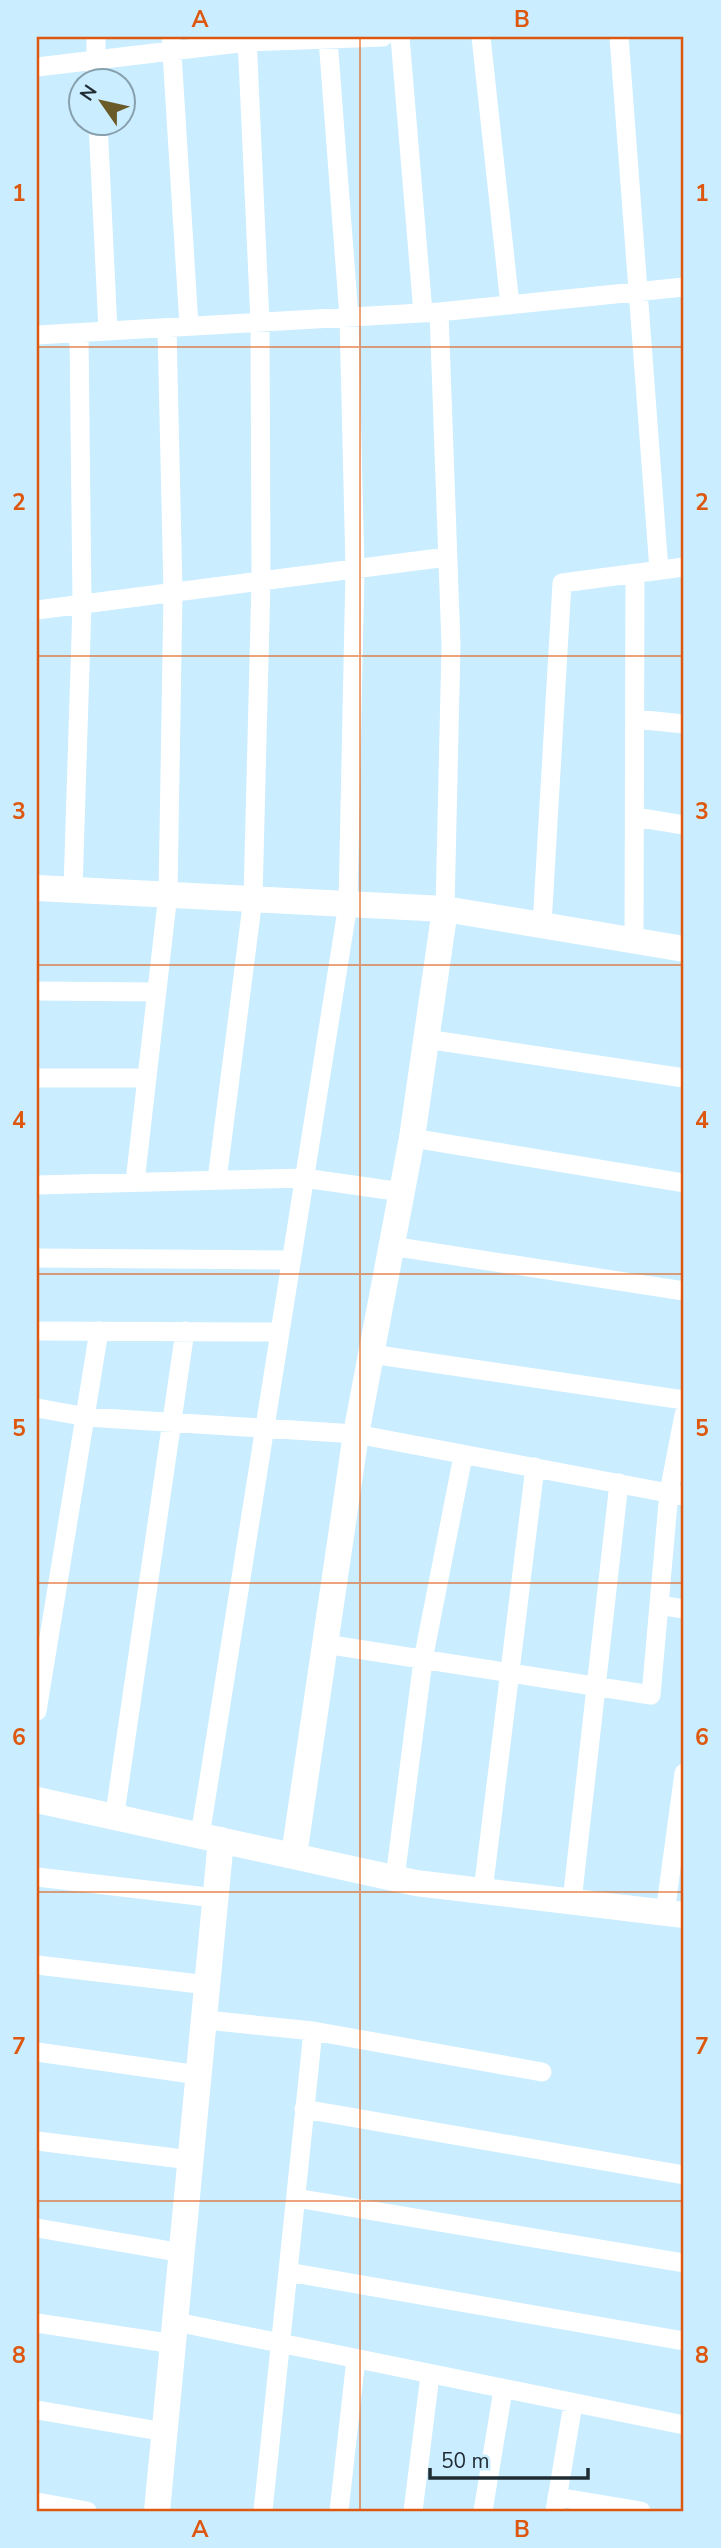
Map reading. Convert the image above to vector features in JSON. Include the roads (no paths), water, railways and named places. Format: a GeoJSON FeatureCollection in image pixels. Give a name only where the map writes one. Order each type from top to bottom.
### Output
{"type":"FeatureCollection","features":[{"type":"Feature","properties":{"kind":"street"},"geometry":{"type":"LineString","coordinates":[[95,66],[96,37]]}},
{"type":"Feature","properties":{"kind":"street"},"geometry":{"type":"LineString","coordinates":[[37,67],[95,60],[170,44],[247,39],[383,37]]}},
{"type":"Feature","properties":{"kind":"street"},"geometry":{"type":"LineString","coordinates":[[295,1855],[356,1434],[411,1139],[445,909],[451,645],[447,557],[431,312],[400,37]]}},
{"type":"Feature","properties":{"kind":"street"},"geometry":{"type":"LineString","coordinates":[[481,37],[510,305]]}},
{"type":"Feature","properties":{"kind":"street"},"geometry":{"type":"LineString","coordinates":[[618,37],[659,570]]}},
{"type":"Feature","properties":{"kind":"street"},"geometry":{"type":"LineString","coordinates":[[217,1180],[253,898],[261,581],[260,322],[247,39]]}},
{"type":"Feature","properties":{"kind":"street"},"geometry":{"type":"LineString","coordinates":[[157,2511],[206,2020],[215,1898],[210,1838],[265,1428],[348,904],[355,569],[349,317],[328,39]]}},
{"type":"Feature","properties":{"kind":"street"},"geometry":{"type":"LineString","coordinates":[[170,44],[189,326]]}},
{"type":"Feature","properties":{"kind":"street"},"geometry":{"type":"LineString","coordinates":[[99,136],[108,331]]}},
{"type":"Feature","properties":{"kind":"street"},"geometry":{"type":"LineString","coordinates":[[37,335],[431,312],[684,287]]}},
{"type":"Feature","properties":{"kind":"street"},"geometry":{"type":"LineString","coordinates":[[135,1182],[168,894],[173,592],[167,328]]}},
{"type":"Feature","properties":{"kind":"street"},"geometry":{"type":"LineString","coordinates":[[72,890],[82,604],[79,333]]}},
{"type":"Feature","properties":{"kind":"street"},"geometry":{"type":"LineString","coordinates":[[37,610],[447,557]]}},
{"type":"Feature","properties":{"kind":"street"},"geometry":{"type":"LineString","coordinates":[[542,925],[562,583],[684,567]]}},
{"type":"Feature","properties":{"kind":"street"},"geometry":{"type":"LineString","coordinates":[[634,940],[635,573]]}},
{"type":"Feature","properties":{"kind":"street"},"geometry":{"type":"LineString","coordinates":[[635,719],[684,724]]}},
{"type":"Feature","properties":{"kind":"street"},"geometry":{"type":"LineString","coordinates":[[635,817],[684,825]]}},
{"type":"Feature","properties":{"kind":"street"},"geometry":{"type":"LineString","coordinates":[[37,888],[445,909],[684,949]]}},
{"type":"Feature","properties":{"kind":"street"},"geometry":{"type":"LineString","coordinates":[[37,991],[157,992]]}},
{"type":"Feature","properties":{"kind":"street"},"geometry":{"type":"LineString","coordinates":[[426,1039],[684,1077]]}},
{"type":"Feature","properties":{"kind":"street"},"geometry":{"type":"LineString","coordinates":[[37,1078],[147,1078]]}},
{"type":"Feature","properties":{"kind":"street"},"geometry":{"type":"LineString","coordinates":[[411,1139],[684,1183]]}},
{"type":"Feature","properties":{"kind":"street"},"geometry":{"type":"LineString","coordinates":[[37,1185],[304,1178],[402,1192]]}},
{"type":"Feature","properties":{"kind":"street"},"geometry":{"type":"LineString","coordinates":[[391,1246],[684,1291]]}},
{"type":"Feature","properties":{"kind":"street"},"geometry":{"type":"LineString","coordinates":[[37,1258],[291,1260]]}},
{"type":"Feature","properties":{"kind":"street"},"geometry":{"type":"LineString","coordinates":[[37,1331],[280,1332]]}},
{"type":"Feature","properties":{"kind":"street"},"geometry":{"type":"LineString","coordinates":[[37,1711],[99,1331]]}},
{"type":"Feature","properties":{"kind":"street"},"geometry":{"type":"LineString","coordinates":[[114,1820],[185,1331]]}},
{"type":"Feature","properties":{"kind":"street"},"geometry":{"type":"LineString","coordinates":[[371,1354],[684,1401]]}},
{"type":"Feature","properties":{"kind":"street"},"geometry":{"type":"LineString","coordinates":[[37,1408],[87,1417],[356,1434],[677,1494]]}},
{"type":"Feature","properties":{"kind":"street"},"geometry":{"type":"LineString","coordinates":[[325,1644],[651,1695],[659,1605],[677,1494],[684,1415]]}},
{"type":"Feature","properties":{"kind":"street"},"geometry":{"type":"LineString","coordinates":[[395,1878],[423,1660],[463,1456]]}},
{"type":"Feature","properties":{"kind":"street"},"geometry":{"type":"LineString","coordinates":[[483,1891],[535,1467]]}},
{"type":"Feature","properties":{"kind":"street"},"geometry":{"type":"LineString","coordinates":[[572,1901],[619,1483]]}},
{"type":"Feature","properties":{"kind":"street"},"geometry":{"type":"LineString","coordinates":[[659,1605],[684,1609]]}},
{"type":"Feature","properties":{"kind":"street"},"geometry":{"type":"LineString","coordinates":[[37,1800],[114,1820],[295,1855],[395,1878],[674,1914],[684,1773]]}},
{"type":"Feature","properties":{"kind":"street"},"geometry":{"type":"LineString","coordinates":[[37,1877],[215,1898]]}},
{"type":"Feature","properties":{"kind":"street"},"geometry":{"type":"LineString","coordinates":[[37,1965],[208,1985]]}},
{"type":"Feature","properties":{"kind":"street"},"geometry":{"type":"LineString","coordinates":[[206,2020],[313,2031],[542,2072]]}},
{"type":"Feature","properties":{"kind":"street"},"geometry":{"type":"LineString","coordinates":[[263,2511],[313,2031]]}},
{"type":"Feature","properties":{"kind":"street"},"geometry":{"type":"LineString","coordinates":[[37,2052],[199,2075]]}},
{"type":"Feature","properties":{"kind":"street"},"geometry":{"type":"LineString","coordinates":[[304,2109],[684,2175]]}},
{"type":"Feature","properties":{"kind":"street"},"geometry":{"type":"LineString","coordinates":[[37,2141],[191,2160]]}},
{"type":"Feature","properties":{"kind":"street"},"geometry":{"type":"LineString","coordinates":[[296,2198],[684,2263]]}},
{"type":"Feature","properties":{"kind":"street"},"geometry":{"type":"LineString","coordinates":[[37,2228],[183,2253]]}},
{"type":"Feature","properties":{"kind":"street"},"geometry":{"type":"LineString","coordinates":[[288,2272],[684,2341]]}},
{"type":"Feature","properties":{"kind":"street"},"geometry":{"type":"LineString","coordinates":[[37,2323],[281,2344],[684,2425]]}},
{"type":"Feature","properties":{"kind":"street"},"geometry":{"type":"LineString","coordinates":[[339,2511],[356,2359]]}},
{"type":"Feature","properties":{"kind":"street"},"geometry":{"type":"LineString","coordinates":[[413,2511],[430,2375]]}},
{"type":"Feature","properties":{"kind":"street"},"geometry":{"type":"LineString","coordinates":[[483,2511],[503,2390]]}},
{"type":"Feature","properties":{"kind":"street"},"geometry":{"type":"LineString","coordinates":[[573,2404],[556,2504],[641,2511]]}},
{"type":"Feature","properties":{"kind":"street"},"geometry":{"type":"LineString","coordinates":[[37,2410],[165,2432]]}},
{"type":"Feature","properties":{"kind":"street"},"geometry":{"type":"LineString","coordinates":[[37,2502],[87,2511]]}}]}
